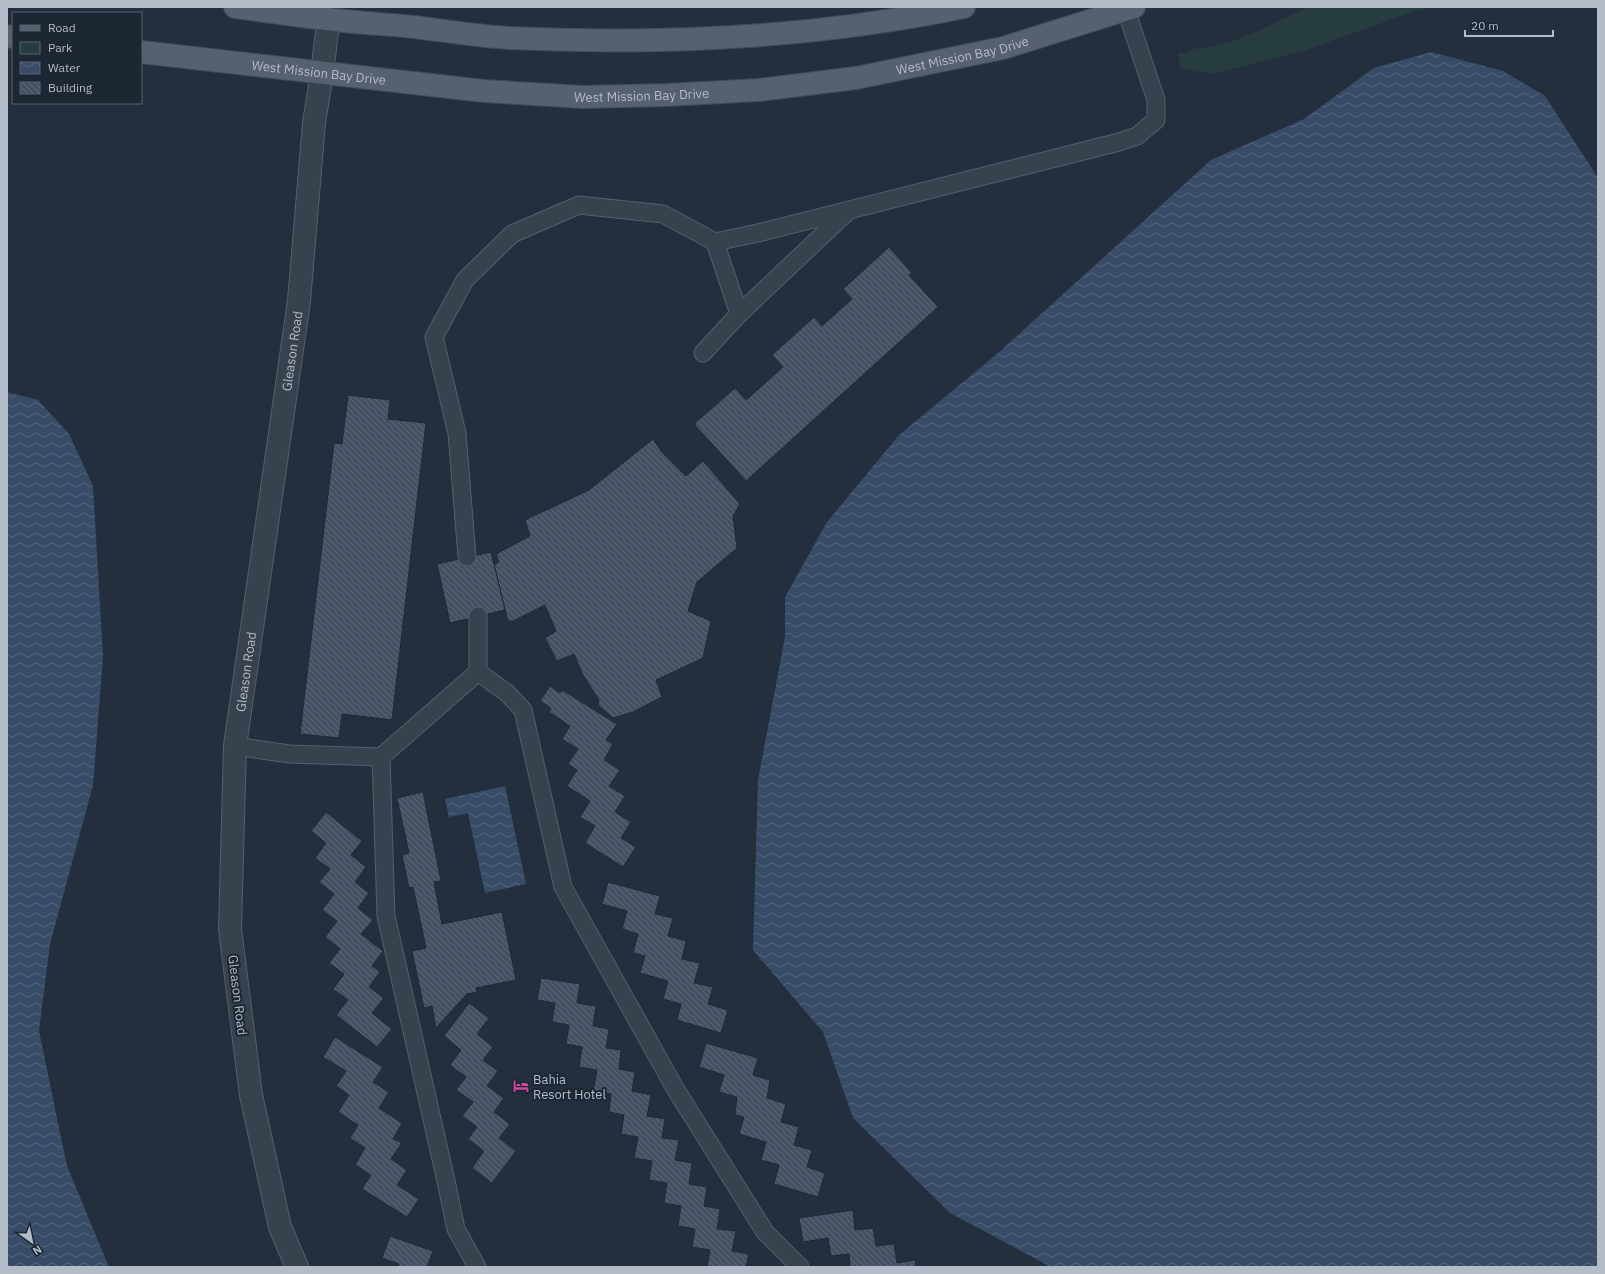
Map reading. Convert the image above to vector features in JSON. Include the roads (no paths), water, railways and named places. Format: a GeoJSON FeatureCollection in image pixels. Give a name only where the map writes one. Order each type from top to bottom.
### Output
{"type":"FeatureCollection","features":[{"type":"Feature","properties":{"kind":"main road"},"geometry":{"type":"LineString","coordinates":[[235,7],[329,13],[376,23],[508,38],[589,40],[698,38],[801,32],[918,16],[964,7]]}},
{"type":"Feature","properties":{"kind":"main road","name":"West Mission Bay Drive"},"geometry":{"type":"LineString","coordinates":[[142,52],[484,91],[583,97],[666,95],[759,90],[856,78],[1003,48],[1128,8]]}},
{"type":"Feature","properties":{"kind":"street","name":"Gleason Road"},"geometry":{"type":"LineString","coordinates":[[298,1267],[280,1227],[251,1095],[231,936],[235,746],[299,300],[314,123],[329,13]]}},
{"type":"Feature","properties":{"kind":"lane"},"geometry":{"type":"LineString","coordinates":[[467,557],[457,433],[434,337],[465,280],[512,234],[580,205],[663,214],[715,242],[849,210],[1111,144],[1137,136],[1156,120],[1156,100],[1128,8]]}},
{"type":"Feature","properties":{"kind":"lane"},"geometry":{"type":"LineString","coordinates":[[703,353],[739,314],[849,210]]}},
{"type":"Feature","properties":{"kind":"lane"},"geometry":{"type":"LineString","coordinates":[[715,242],[739,314]]}},
{"type":"Feature","properties":{"kind":"lane"},"geometry":{"type":"LineString","coordinates":[[235,746],[289,754],[382,757],[478,672],[478,616]]}},
{"type":"Feature","properties":{"kind":"lane"},"geometry":{"type":"LineString","coordinates":[[478,672],[507,693],[523,710],[563,887],[676,1090],[765,1232],[800,1267]]}},
{"type":"Feature","properties":{"kind":"lane"},"geometry":{"type":"LineString","coordinates":[[382,757],[386,916],[456,1229],[477,1267]]}},
{"type":"Feature","properties":{"kind":"water"},"geometry":{"type":"Polygon","coordinates":[[[1431,52],[1503,71],[1545,96],[1598,178],[1598,1267],[1051,1267],[950,1213],[853,1118],[823,1032],[753,950],[758,780],[785,637],[785,597],[827,522],[899,435],[997,354],[1211,160],[1304,119],[1374,68],[1431,52]]]}},
{"type":"Feature","properties":{"kind":"water"},"geometry":{"type":"Polygon","coordinates":[[[7,392],[38,400],[69,434],[93,486],[103,657],[93,785],[50,944],[39,1031],[67,1166],[109,1267],[7,1267],[7,392]]]}},
{"type":"Feature","properties":{"kind":"water"},"geometry":{"type":"Polygon","coordinates":[[[505,786],[526,884],[485,893],[468,813],[449,817],[445,799],[505,786]]]}},
{"type":"Feature","properties":{"kind":"place","name":"Bahia Resort Hotel"},"geometry":{"type":"Point","coordinates":[521,1086]}}]}
